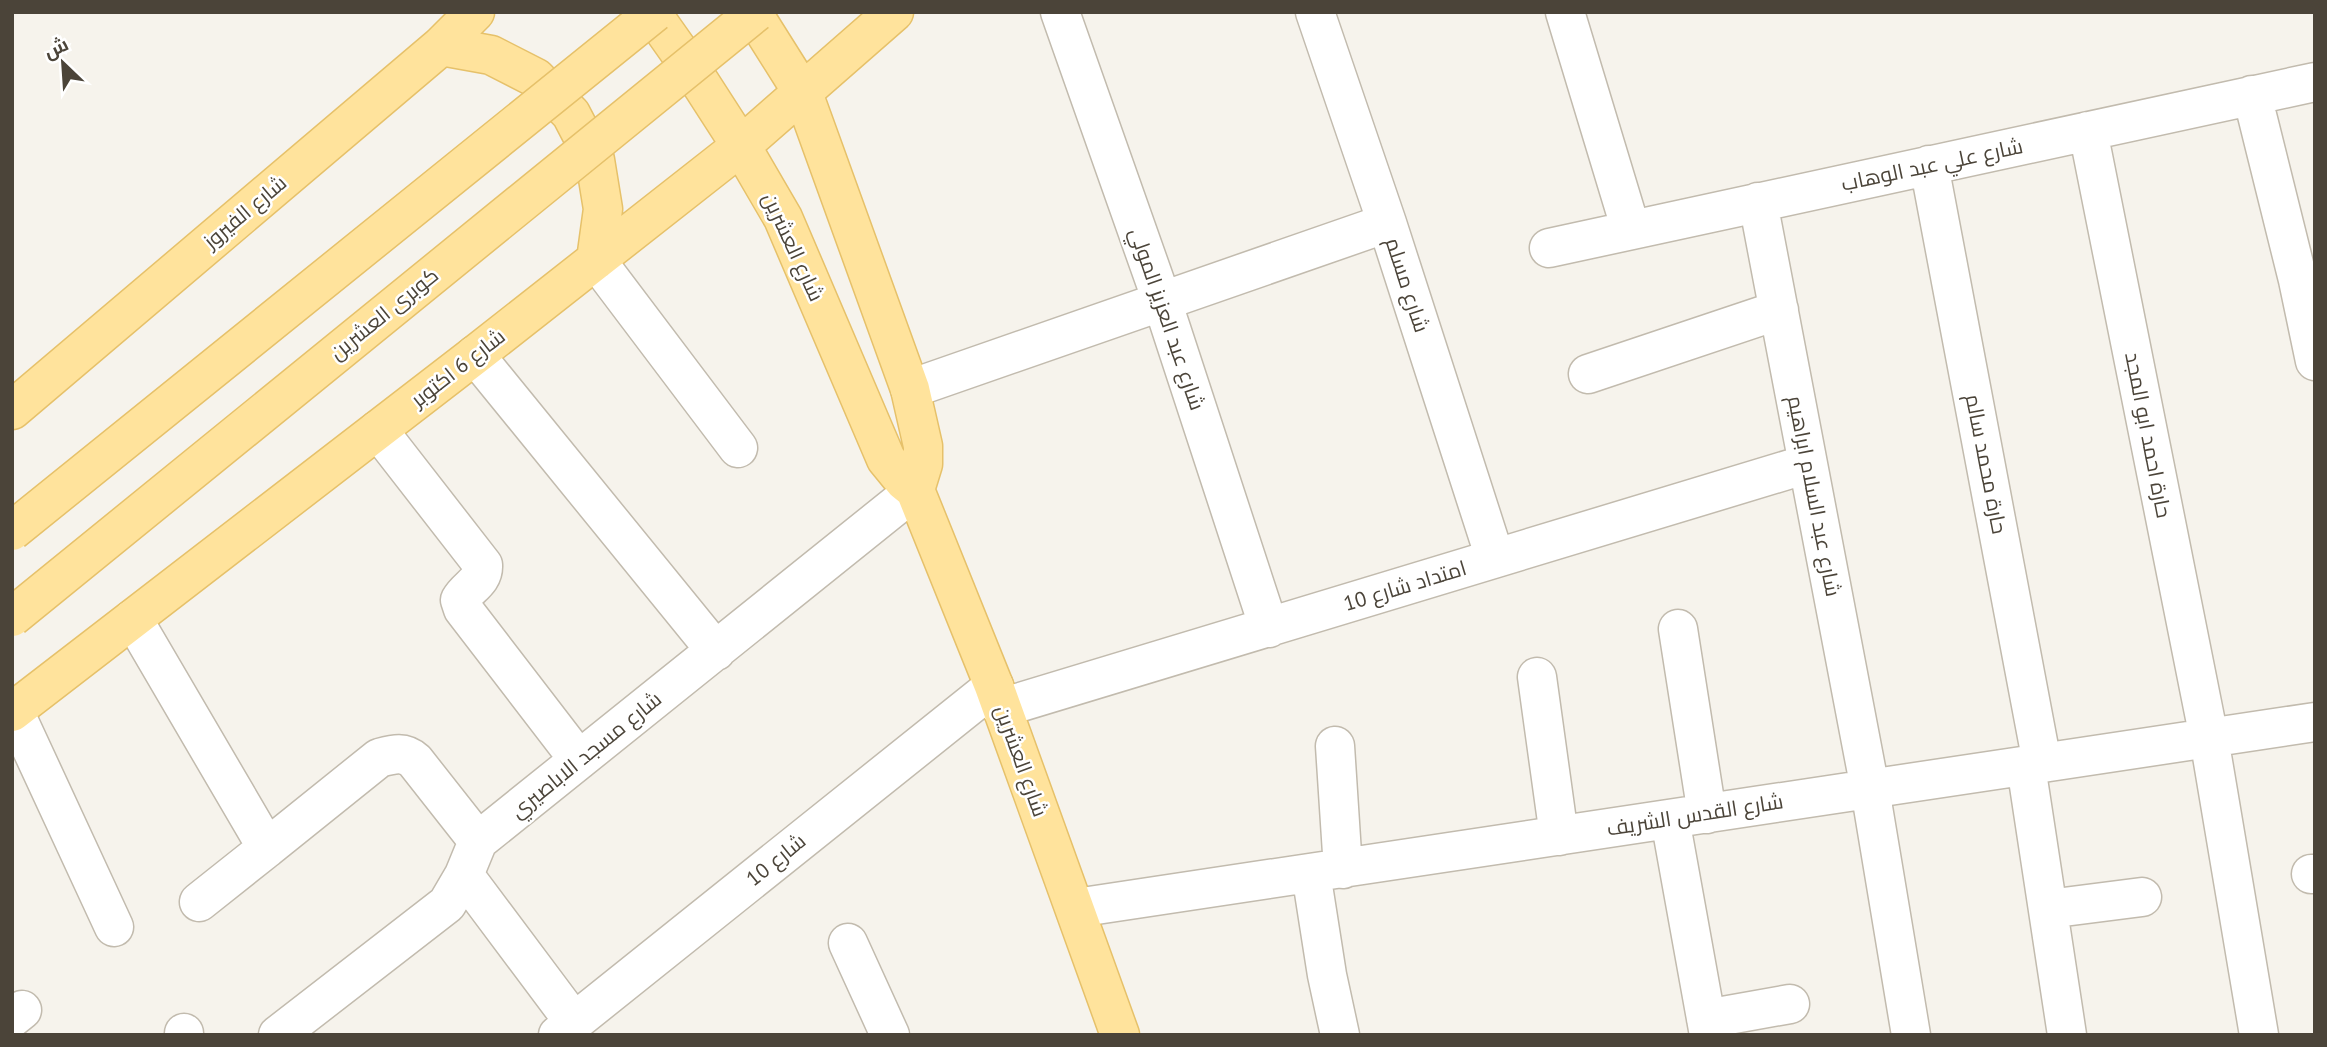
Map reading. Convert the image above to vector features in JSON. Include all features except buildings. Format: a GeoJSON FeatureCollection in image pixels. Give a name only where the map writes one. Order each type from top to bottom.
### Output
{"type":"FeatureCollection","features":[{"type":"Feature","properties":{"kind":"main road","name":"شارع الفيروز"},"geometry":{"type":"LineString","coordinates":[[12,410],[441,46],[475,12]]}},
{"type":"Feature","properties":{"kind":"main road"},"geometry":{"type":"LineString","coordinates":[[12,531],[653,12]]}},
{"type":"Feature","properties":{"kind":"main road","name":"شارع العشرين"},"geometry":{"type":"LineString","coordinates":[[653,12],[741,146],[783,218],[886,459],[915,490],[998,697],[1121,1035]]}},
{"type":"Feature","properties":{"kind":"main road"},"geometry":{"type":"LineString","coordinates":[[754,12],[803,93],[910,390],[923,446],[923,464],[915,490]]}},
{"type":"Feature","properties":{"kind":"main road","name":"كوبرى العشرين"},"geometry":{"type":"LineString","coordinates":[[12,617],[754,12]]}},
{"type":"Feature","properties":{"kind":"main road","name":"شارع 6 اكتوبر"},"geometry":{"type":"LineString","coordinates":[[13,712],[741,146],[894,12]]}},
{"type":"Feature","properties":{"kind":"main road"},"geometry":{"type":"LineString","coordinates":[[441,46],[491,55],[502,60],[536,78],[572,114],[595,160],[603,209],[596,260]]}},
{"type":"Feature","properties":{"kind":"street","name":"شارع عبد العزيز المولي"},"geometry":{"type":"LineString","coordinates":[[1060,12],[1162,301],[1269,628]]}},
{"type":"Feature","properties":{"kind":"street","name":"شارع مسلم"},"geometry":{"type":"LineString","coordinates":[[1315,12],[1496,558]]}},
{"type":"Feature","properties":{"kind":"street"},"geometry":{"type":"LineString","coordinates":[[1564,12],[1631,230]]}},
{"type":"Feature","properties":{"kind":"street","name":"شارع علي عبد الوهاب"},"geometry":{"type":"LineString","coordinates":[[1549,248],[2315,82]]}},
{"type":"Feature","properties":{"kind":"street"},"geometry":{"type":"LineString","coordinates":[[2252,95],[2306,278],[2315,361]]}},
{"type":"Feature","properties":{"kind":"street","name":"حارة احمد ابو المجد"},"geometry":{"type":"LineString","coordinates":[[2088,131],[2209,738],[2259,1035]]}},
{"type":"Feature","properties":{"kind":"street","name":"حارة محمد سالم"},"geometry":{"type":"LineString","coordinates":[[1929,165],[2034,764],[2048,909],[2067,1035]]}},
{"type":"Feature","properties":{"kind":"street","name":"شارع عبد السلام ابراهيم"},"geometry":{"type":"LineString","coordinates":[[1758,202],[1870,789],[1911,1035]]}},
{"type":"Feature","properties":{"kind":"street"},"geometry":{"type":"LineString","coordinates":[[910,390],[1387,223]]}},
{"type":"Feature","properties":{"kind":"street"},"geometry":{"type":"LineString","coordinates":[[596,260],[738,448]]}},
{"type":"Feature","properties":{"kind":"street"},"geometry":{"type":"LineString","coordinates":[[1588,374],[1779,310]]}},
{"type":"Feature","properties":{"kind":"street"},"geometry":{"type":"LineString","coordinates":[[475,355],[716,651]]}},
{"type":"Feature","properties":{"kind":"street"},"geometry":{"type":"LineString","coordinates":[[378,430],[484,565],[481,578],[461,596],[460,605],[579,760]]}},
{"type":"Feature","properties":{"kind":"street","name":"امتداد شارع 10"},"geometry":{"type":"LineString","coordinates":[[998,697],[1269,628],[1807,464]]}},
{"type":"Feature","properties":{"kind":"street","name":"شارع مسجد الاباصيري"},"geometry":{"type":"LineString","coordinates":[[278,1035],[447,904],[464,875],[478,841],[915,490]]}},
{"type":"Feature","properties":{"kind":"street"},"geometry":{"type":"LineString","coordinates":[[133,619],[267,848]]}},
{"type":"Feature","properties":{"kind":"street"},"geometry":{"type":"LineString","coordinates":[[1678,629],[1689,816],[1707,1027],[1790,1004]]}},
{"type":"Feature","properties":{"kind":"street"},"geometry":{"type":"LineString","coordinates":[[1536,677],[1559,836]]}},
{"type":"Feature","properties":{"kind":"street","name":"شارع 10"},"geometry":{"type":"LineString","coordinates":[[566,1028],[998,697]]}},
{"type":"Feature","properties":{"kind":"street"},"geometry":{"type":"LineString","coordinates":[[13,712],[114,927]]}},
{"type":"Feature","properties":{"kind":"street","name":"شارع القدس الشريف"},"geometry":{"type":"LineString","coordinates":[[1076,908],[2315,722]]}},
{"type":"Feature","properties":{"kind":"street"},"geometry":{"type":"LineString","coordinates":[[1335,746],[1327,871],[1327,975],[1340,1035]]}},
{"type":"Feature","properties":{"kind":"street"},"geometry":{"type":"LineString","coordinates":[[199,902],[379,758],[396,753],[408,755],[415,761],[478,841]]}},
{"type":"Feature","properties":{"kind":"street"},"geometry":{"type":"LineString","coordinates":[[464,875],[566,1028]]}},
{"type":"Feature","properties":{"kind":"street"},"geometry":{"type":"LineString","coordinates":[[2048,909],[2142,897]]}},
{"type":"Feature","properties":{"kind":"street"},"geometry":{"type":"LineString","coordinates":[[848,943],[890,1035]]}}]}
